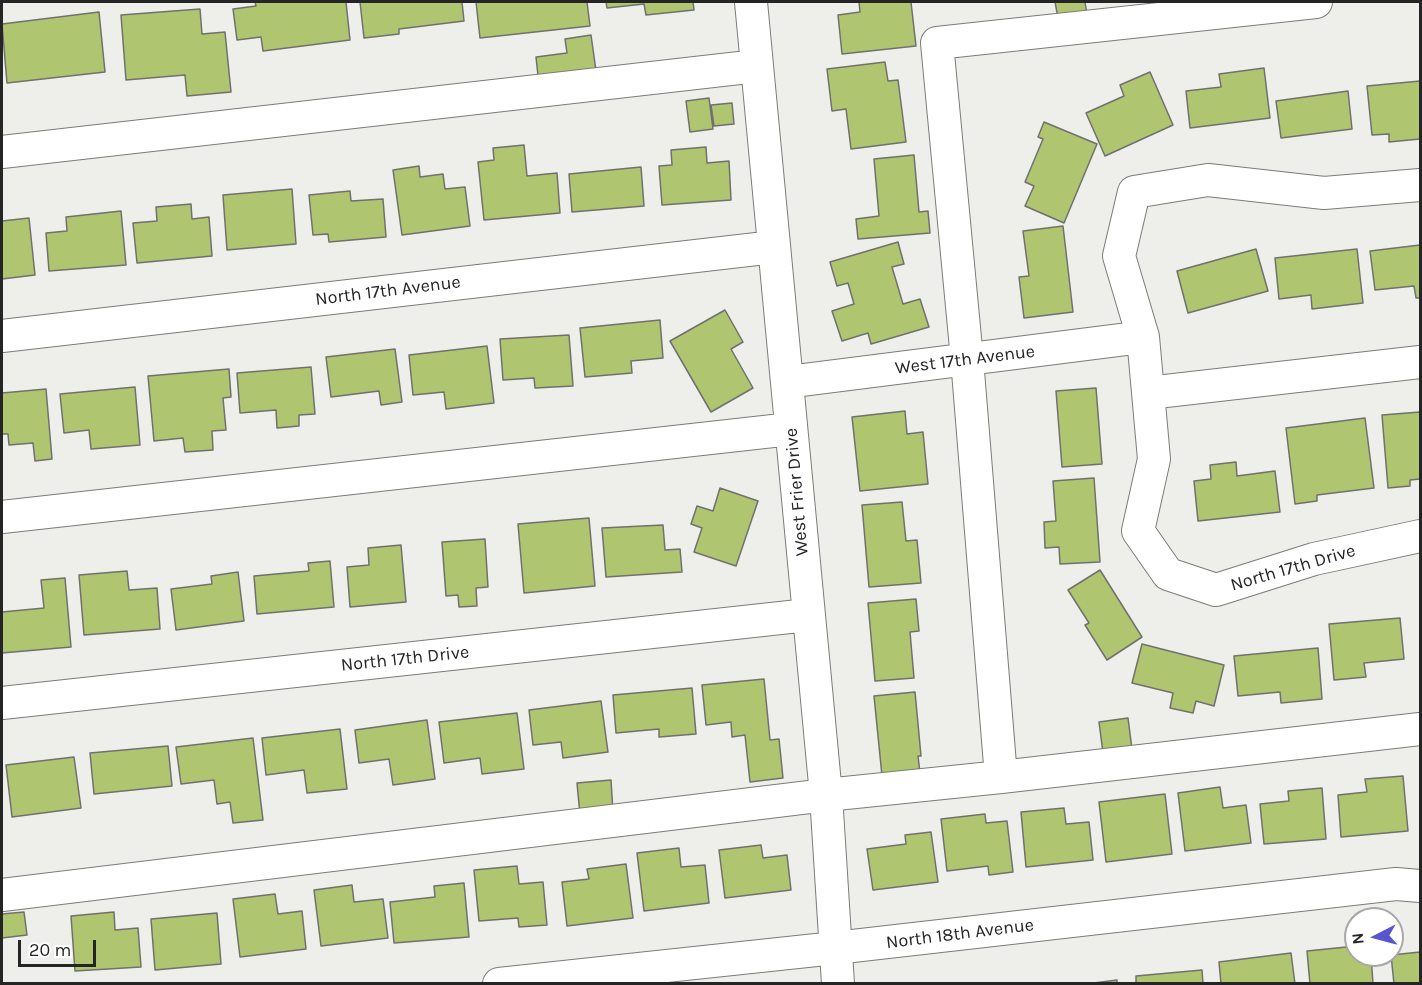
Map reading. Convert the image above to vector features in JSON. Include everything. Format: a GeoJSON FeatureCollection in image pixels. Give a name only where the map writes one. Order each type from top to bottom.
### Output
{"type":"FeatureCollection","features":[{"type":"Feature","properties":{"kind":"street","name":"West Frier Drive"},"geometry":{"type":"LineString","coordinates":[[751,2],[826,795],[838,984]]}},
{"type":"Feature","properties":{"kind":"street"},"geometry":{"type":"LineString","coordinates":[[1001,777],[967,359],[938,43],[1316,2]]}},
{"type":"Feature","properties":{"kind":"street"},"geometry":{"type":"LineString","coordinates":[[2,152],[757,66]]}},
{"type":"Feature","properties":{"kind":"street"},"geometry":{"type":"LineString","coordinates":[[1420,185],[1324,193],[1208,180],[1134,192],[1119,256],[1143,337],[1148,393],[1420,362]]}},
{"type":"Feature","properties":{"kind":"street","name":"North 17th Avenue"},"geometry":{"type":"LineString","coordinates":[[2,336],[774,247]]}},
{"type":"Feature","properties":{"kind":"street","name":"West 17th Avenue"},"geometry":{"type":"LineString","coordinates":[[787,382],[1143,337]]}},
{"type":"Feature","properties":{"kind":"street","name":"North 17th Drive"},"geometry":{"type":"LineString","coordinates":[[1148,393],[1154,459],[1138,531],[1168,574],[1216,590],[1314,559],[1420,536]]}},
{"type":"Feature","properties":{"kind":"street"},"geometry":{"type":"LineString","coordinates":[[2,517],[791,429]]}},
{"type":"Feature","properties":{"kind":"street","name":"North 17th Drive"},"geometry":{"type":"LineString","coordinates":[[2,703],[808,615]]}},
{"type":"Feature","properties":{"kind":"street"},"geometry":{"type":"LineString","coordinates":[[2,895],[826,795],[1420,729]]}},
{"type":"Feature","properties":{"kind":"street","name":"North 18th Avenue"},"geometry":{"type":"LineString","coordinates":[[499,984],[1396,884],[1420,886]]}},
{"type":"Feature","properties":{"kind":"building"},"geometry":{"type":"Polygon","coordinates":[[[255,2],[346,2],[350,40],[263,51],[261,37],[237,40],[233,9],[256,6],[255,2]]]}},
{"type":"Feature","properties":{"kind":"building"},"geometry":{"type":"Polygon","coordinates":[[[360,2],[462,2],[464,21],[399,29],[399,34],[364,38],[360,2]]]}},
{"type":"Feature","properties":{"kind":"building"},"geometry":{"type":"Polygon","coordinates":[[[476,2],[587,2],[590,26],[480,38],[476,2]]]}},
{"type":"Feature","properties":{"kind":"building"},"geometry":{"type":"Polygon","coordinates":[[[606,2],[693,2],[694,10],[646,15],[644,4],[607,8],[606,2]]]}},
{"type":"Feature","properties":{"kind":"building"},"geometry":{"type":"Polygon","coordinates":[[[859,2],[911,2],[916,46],[842,54],[838,15],[860,12],[859,2]]]}},
{"type":"Feature","properties":{"kind":"building"},"geometry":{"type":"Polygon","coordinates":[[[1055,2],[1085,2],[1087,14],[1058,18],[1055,2]]]}},
{"type":"Feature","properties":{"kind":"building"},"geometry":{"type":"Polygon","coordinates":[[[200,9],[202,34],[225,32],[231,92],[187,96],[185,75],[126,80],[121,15],[200,9]]]}},
{"type":"Feature","properties":{"kind":"building"},"geometry":{"type":"Polygon","coordinates":[[[99,12],[105,72],[7,83],[2,24],[99,12]]]}},
{"type":"Feature","properties":{"kind":"building"},"geometry":{"type":"Polygon","coordinates":[[[591,35],[597,78],[539,85],[536,57],[567,53],[565,39],[591,35]]]}},
{"type":"Feature","properties":{"kind":"building"},"geometry":{"type":"Polygon","coordinates":[[[885,62],[888,81],[898,80],[906,142],[851,149],[846,109],[832,111],[827,69],[885,62]]]}},
{"type":"Feature","properties":{"kind":"building"},"geometry":{"type":"Polygon","coordinates":[[[1264,68],[1270,118],[1190,128],[1186,91],[1221,87],[1219,74],[1264,68]]]}},
{"type":"Feature","properties":{"kind":"building"},"geometry":{"type":"Polygon","coordinates":[[[1150,72],[1173,125],[1105,156],[1086,113],[1124,96],[1120,85],[1150,72]]]}},
{"type":"Feature","properties":{"kind":"building"},"geometry":{"type":"Polygon","coordinates":[[[1420,81],[1420,139],[1389,142],[1389,134],[1372,135],[1367,86],[1420,81]]]}},
{"type":"Feature","properties":{"kind":"building"},"geometry":{"type":"Polygon","coordinates":[[[1348,91],[1352,129],[1281,138],[1276,101],[1348,91]]]}},
{"type":"Feature","properties":{"kind":"building"},"geometry":{"type":"Polygon","coordinates":[[[709,98],[713,129],[690,132],[686,101],[709,98]]]}},
{"type":"Feature","properties":{"kind":"building"},"geometry":{"type":"Polygon","coordinates":[[[732,103],[734,124],[714,126],[711,105],[732,103]]]}},
{"type":"Feature","properties":{"kind":"building"},"geometry":{"type":"Polygon","coordinates":[[[1044,122],[1097,144],[1064,223],[1025,206],[1034,186],[1025,182],[1043,139],[1038,137],[1044,122]]]}},
{"type":"Feature","properties":{"kind":"building"},"geometry":{"type":"Polygon","coordinates":[[[524,145],[527,176],[557,173],[560,213],[484,220],[478,162],[494,160],[493,148],[524,145]]]}},
{"type":"Feature","properties":{"kind":"building"},"geometry":{"type":"Polygon","coordinates":[[[706,147],[707,163],[729,161],[731,200],[662,205],[659,166],[672,165],[671,150],[706,147]]]}},
{"type":"Feature","properties":{"kind":"building"},"geometry":{"type":"Polygon","coordinates":[[[914,155],[919,212],[928,211],[930,233],[858,239],[856,219],[879,216],[874,159],[914,155]]]}},
{"type":"Feature","properties":{"kind":"building"},"geometry":{"type":"Polygon","coordinates":[[[419,166],[420,177],[443,174],[445,189],[465,187],[470,226],[402,235],[393,170],[419,166]]]}},
{"type":"Feature","properties":{"kind":"building"},"geometry":{"type":"Polygon","coordinates":[[[641,167],[644,206],[572,212],[569,174],[641,167]]]}},
{"type":"Feature","properties":{"kind":"building"},"geometry":{"type":"Polygon","coordinates":[[[292,189],[296,244],[227,250],[223,195],[292,189]]]}},
{"type":"Feature","properties":{"kind":"building"},"geometry":{"type":"Polygon","coordinates":[[[350,191],[351,201],[383,199],[386,237],[329,242],[328,234],[313,235],[309,195],[350,191]]]}},
{"type":"Feature","properties":{"kind":"building"},"geometry":{"type":"Polygon","coordinates":[[[191,204],[192,219],[209,217],[212,256],[137,263],[133,223],[157,221],[156,207],[191,204]]]}},
{"type":"Feature","properties":{"kind":"building"},"geometry":{"type":"Polygon","coordinates":[[[121,211],[126,265],[49,271],[46,233],[67,231],[66,217],[121,211]]]}},
{"type":"Feature","properties":{"kind":"building"},"geometry":{"type":"Polygon","coordinates":[[[29,218],[35,275],[2,279],[2,221],[29,218]]]}},
{"type":"Feature","properties":{"kind":"building"},"geometry":{"type":"Polygon","coordinates":[[[1063,226],[1073,312],[1024,318],[1019,277],[1029,276],[1023,231],[1063,226]]]}},
{"type":"Feature","properties":{"kind":"building"},"geometry":{"type":"Polygon","coordinates":[[[898,242],[904,264],[892,267],[903,304],[920,299],[929,327],[871,344],[868,333],[842,341],[832,311],[854,304],[848,283],[837,286],[830,262],[898,242]]]}},
{"type":"Feature","properties":{"kind":"building"},"geometry":{"type":"Polygon","coordinates":[[[1420,245],[1420,298],[1416,298],[1414,286],[1375,290],[1370,251],[1420,245]]]}},
{"type":"Feature","properties":{"kind":"building"},"geometry":{"type":"Polygon","coordinates":[[[1256,249],[1268,291],[1188,313],[1177,271],[1256,249]]]}},
{"type":"Feature","properties":{"kind":"building"},"geometry":{"type":"Polygon","coordinates":[[[1357,249],[1363,303],[1312,309],[1311,295],[1279,299],[1275,258],[1357,249]]]}},
{"type":"Feature","properties":{"kind":"building"},"geometry":{"type":"Polygon","coordinates":[[[725,310],[743,342],[731,349],[753,388],[711,412],[670,341],[725,310]]]}},
{"type":"Feature","properties":{"kind":"building"},"geometry":{"type":"Polygon","coordinates":[[[660,320],[663,358],[631,361],[632,373],[585,377],[580,328],[660,320]]]}},
{"type":"Feature","properties":{"kind":"building"},"geometry":{"type":"Polygon","coordinates":[[[569,335],[573,386],[535,388],[534,378],[503,380],[500,339],[569,335]]]}},
{"type":"Feature","properties":{"kind":"building"},"geometry":{"type":"Polygon","coordinates":[[[487,346],[494,403],[446,409],[444,392],[413,395],[409,355],[487,346]]]}},
{"type":"Feature","properties":{"kind":"building"},"geometry":{"type":"Polygon","coordinates":[[[395,349],[402,402],[381,405],[379,391],[331,397],[326,357],[395,349]]]}},
{"type":"Feature","properties":{"kind":"building"},"geometry":{"type":"Polygon","coordinates":[[[311,367],[315,414],[299,415],[299,426],[277,428],[276,410],[240,413],[237,373],[311,367]]]}},
{"type":"Feature","properties":{"kind":"building"},"geometry":{"type":"Polygon","coordinates":[[[229,369],[231,397],[223,398],[226,430],[212,431],[213,450],[185,452],[183,438],[154,441],[148,376],[229,369]]]}},
{"type":"Feature","properties":{"kind":"building"},"geometry":{"type":"Polygon","coordinates":[[[135,387],[140,445],[91,449],[89,430],[64,433],[60,394],[135,387]]]}},
{"type":"Feature","properties":{"kind":"building"},"geometry":{"type":"Polygon","coordinates":[[[1096,388],[1102,464],[1062,467],[1056,391],[1096,388]]]}},
{"type":"Feature","properties":{"kind":"building"},"geometry":{"type":"Polygon","coordinates":[[[46,389],[52,459],[35,461],[33,443],[9,445],[8,434],[2,434],[2,393],[46,389]]]}},
{"type":"Feature","properties":{"kind":"building"},"geometry":{"type":"Polygon","coordinates":[[[905,411],[907,434],[923,432],[928,484],[860,491],[852,417],[905,411]]]}},
{"type":"Feature","properties":{"kind":"building"},"geometry":{"type":"Polygon","coordinates":[[[1420,412],[1420,479],[1410,480],[1410,486],[1388,488],[1382,415],[1420,412]]]}},
{"type":"Feature","properties":{"kind":"building"},"geometry":{"type":"Polygon","coordinates":[[[1365,418],[1374,488],[1317,495],[1317,501],[1295,504],[1286,428],[1365,418]]]}},
{"type":"Feature","properties":{"kind":"building"},"geometry":{"type":"Polygon","coordinates":[[[1236,462],[1237,476],[1275,471],[1280,512],[1198,521],[1194,481],[1211,479],[1210,465],[1236,462]]]}},
{"type":"Feature","properties":{"kind":"building"},"geometry":{"type":"Polygon","coordinates":[[[1094,478],[1100,562],[1060,564],[1059,547],[1045,548],[1044,522],[1056,521],[1053,481],[1094,478]]]}},
{"type":"Feature","properties":{"kind":"building"},"geometry":{"type":"Polygon","coordinates":[[[720,488],[758,501],[736,566],[694,552],[702,528],[691,524],[697,506],[713,511],[720,488]]]}},
{"type":"Feature","properties":{"kind":"building"},"geometry":{"type":"Polygon","coordinates":[[[902,502],[906,541],[917,540],[921,583],[869,587],[862,505],[902,502]]]}},
{"type":"Feature","properties":{"kind":"building"},"geometry":{"type":"Polygon","coordinates":[[[589,518],[595,586],[524,593],[518,524],[589,518]]]}},
{"type":"Feature","properties":{"kind":"building"},"geometry":{"type":"Polygon","coordinates":[[[663,525],[665,550],[680,549],[682,572],[606,577],[602,528],[663,525]]]}},
{"type":"Feature","properties":{"kind":"building"},"geometry":{"type":"Polygon","coordinates":[[[485,539],[488,587],[476,588],[477,606],[459,607],[458,595],[446,596],[442,542],[485,539]]]}},
{"type":"Feature","properties":{"kind":"building"},"geometry":{"type":"Polygon","coordinates":[[[401,545],[406,602],[350,607],[347,567],[369,565],[368,548],[401,545]]]}},
{"type":"Feature","properties":{"kind":"building"},"geometry":{"type":"Polygon","coordinates":[[[330,561],[334,607],[257,614],[254,576],[309,571],[308,563],[330,561]]]}},
{"type":"Feature","properties":{"kind":"building"},"geometry":{"type":"Polygon","coordinates":[[[1100,570],[1142,637],[1107,660],[1085,625],[1089,623],[1068,590],[1100,570]]]}},
{"type":"Feature","properties":{"kind":"building"},"geometry":{"type":"Polygon","coordinates":[[[127,571],[129,590],[157,588],[160,629],[84,635],[79,575],[127,571]]]}},
{"type":"Feature","properties":{"kind":"building"},"geometry":{"type":"Polygon","coordinates":[[[238,572],[244,621],[176,630],[171,589],[212,584],[211,576],[238,572]]]}},
{"type":"Feature","properties":{"kind":"building"},"geometry":{"type":"Polygon","coordinates":[[[65,578],[71,647],[2,653],[2,612],[44,608],[41,580],[65,578]]]}},
{"type":"Feature","properties":{"kind":"building"},"geometry":{"type":"Polygon","coordinates":[[[916,599],[919,631],[910,632],[914,678],[875,681],[868,603],[916,599]]]}},
{"type":"Feature","properties":{"kind":"building"},"geometry":{"type":"Polygon","coordinates":[[[1400,618],[1404,659],[1364,663],[1366,677],[1334,680],[1329,624],[1400,618]]]}},
{"type":"Feature","properties":{"kind":"building"},"geometry":{"type":"Polygon","coordinates":[[[1142,644],[1224,665],[1214,706],[1196,701],[1193,713],[1170,708],[1173,693],[1132,683],[1142,644]]]}},
{"type":"Feature","properties":{"kind":"building"},"geometry":{"type":"Polygon","coordinates":[[[1318,648],[1322,699],[1281,703],[1280,692],[1238,696],[1234,656],[1318,648]]]}},
{"type":"Feature","properties":{"kind":"building"},"geometry":{"type":"Polygon","coordinates":[[[764,679],[770,740],[779,739],[783,778],[750,782],[745,735],[732,737],[731,722],[706,725],[702,685],[764,679]]]}},
{"type":"Feature","properties":{"kind":"building"},"geometry":{"type":"Polygon","coordinates":[[[692,688],[696,734],[659,737],[659,729],[616,733],[613,695],[692,688]]]}},
{"type":"Feature","properties":{"kind":"building"},"geometry":{"type":"Polygon","coordinates":[[[915,692],[921,756],[918,756],[920,773],[882,776],[874,696],[915,692]]]}},
{"type":"Feature","properties":{"kind":"building"},"geometry":{"type":"Polygon","coordinates":[[[601,701],[608,752],[563,758],[561,742],[533,745],[529,710],[601,701]]]}},
{"type":"Feature","properties":{"kind":"building"},"geometry":{"type":"Polygon","coordinates":[[[517,713],[524,769],[482,774],[480,758],[444,763],[439,722],[517,713]]]}},
{"type":"Feature","properties":{"kind":"building"},"geometry":{"type":"Polygon","coordinates":[[[1128,718],[1132,749],[1103,753],[1099,722],[1128,718]]]}},
{"type":"Feature","properties":{"kind":"building"},"geometry":{"type":"Polygon","coordinates":[[[427,720],[435,779],[393,785],[389,759],[359,763],[355,730],[427,720]]]}},
{"type":"Feature","properties":{"kind":"building"},"geometry":{"type":"Polygon","coordinates":[[[340,729],[347,789],[307,793],[304,770],[266,775],[262,738],[340,729]]]}},
{"type":"Feature","properties":{"kind":"building"},"geometry":{"type":"Polygon","coordinates":[[[253,738],[263,820],[233,823],[230,802],[217,804],[214,780],[181,784],[176,747],[253,738]]]}},
{"type":"Feature","properties":{"kind":"building"},"geometry":{"type":"Polygon","coordinates":[[[168,746],[172,786],[94,794],[90,753],[168,746]]]}},
{"type":"Feature","properties":{"kind":"building"},"geometry":{"type":"Polygon","coordinates":[[[74,757],[81,808],[12,817],[6,765],[74,757]]]}},
{"type":"Feature","properties":{"kind":"building"},"geometry":{"type":"Polygon","coordinates":[[[1403,776],[1408,831],[1341,837],[1338,795],[1367,792],[1365,779],[1403,776]]]}},
{"type":"Feature","properties":{"kind":"building"},"geometry":{"type":"Polygon","coordinates":[[[611,780],[613,812],[580,815],[577,783],[611,780]]]}},
{"type":"Feature","properties":{"kind":"building"},"geometry":{"type":"Polygon","coordinates":[[[1220,787],[1223,808],[1246,805],[1251,843],[1185,851],[1178,793],[1220,787]]]}},
{"type":"Feature","properties":{"kind":"building"},"geometry":{"type":"Polygon","coordinates":[[[1322,788],[1326,839],[1264,844],[1260,804],[1289,801],[1288,791],[1322,788]]]}},
{"type":"Feature","properties":{"kind":"building"},"geometry":{"type":"Polygon","coordinates":[[[1165,794],[1172,854],[1106,862],[1099,802],[1165,794]]]}},
{"type":"Feature","properties":{"kind":"building"},"geometry":{"type":"Polygon","coordinates":[[[1064,808],[1066,824],[1089,822],[1093,860],[1026,867],[1021,812],[1064,808]]]}},
{"type":"Feature","properties":{"kind":"building"},"geometry":{"type":"Polygon","coordinates":[[[985,814],[986,823],[1007,821],[1013,872],[989,875],[988,866],[947,871],[941,819],[985,814]]]}},
{"type":"Feature","properties":{"kind":"building"},"geometry":{"type":"Polygon","coordinates":[[[931,832],[938,882],[873,890],[867,849],[906,844],[905,835],[931,832]]]}},
{"type":"Feature","properties":{"kind":"building"},"geometry":{"type":"Polygon","coordinates":[[[761,845],[763,858],[787,855],[791,890],[725,898],[719,850],[761,845]]]}},
{"type":"Feature","properties":{"kind":"building"},"geometry":{"type":"Polygon","coordinates":[[[679,848],[681,867],[705,865],[709,903],[644,911],[637,853],[679,848]]]}},
{"type":"Feature","properties":{"kind":"building"},"geometry":{"type":"Polygon","coordinates":[[[626,864],[633,918],[567,926],[562,882],[589,879],[587,869],[626,864]]]}},
{"type":"Feature","properties":{"kind":"building"},"geometry":{"type":"Polygon","coordinates":[[[517,866],[519,884],[543,882],[547,925],[519,927],[518,918],[479,921],[474,870],[517,866]]]}},
{"type":"Feature","properties":{"kind":"building"},"geometry":{"type":"Polygon","coordinates":[[[464,883],[469,937],[394,943],[390,902],[435,897],[434,886],[464,883]]]}},
{"type":"Feature","properties":{"kind":"building"},"geometry":{"type":"Polygon","coordinates":[[[352,885],[354,902],[383,899],[388,938],[321,946],[314,890],[352,885]]]}},
{"type":"Feature","properties":{"kind":"building"},"geometry":{"type":"Polygon","coordinates":[[[275,894],[278,914],[302,911],[306,949],[240,957],[233,899],[275,894]]]}},
{"type":"Feature","properties":{"kind":"building"},"geometry":{"type":"Polygon","coordinates":[[[24,912],[27,935],[2,938],[2,914],[24,912]]]}},
{"type":"Feature","properties":{"kind":"building"},"geometry":{"type":"Polygon","coordinates":[[[114,912],[115,930],[138,928],[141,967],[75,971],[71,916],[114,912]]]}},
{"type":"Feature","properties":{"kind":"building"},"geometry":{"type":"Polygon","coordinates":[[[217,913],[221,964],[155,970],[151,919],[217,913]]]}},
{"type":"Feature","properties":{"kind":"building"},"geometry":{"type":"Polygon","coordinates":[[[1344,947],[1344,967],[1372,967],[1373,984],[1310,984],[1307,951],[1344,947]]]}},
{"type":"Feature","properties":{"kind":"building"},"geometry":{"type":"Polygon","coordinates":[[[1420,952],[1420,984],[1394,984],[1392,967],[1404,967],[1404,954],[1420,952]]]}},
{"type":"Feature","properties":{"kind":"building"},"geometry":{"type":"Polygon","coordinates":[[[1291,953],[1295,984],[1221,984],[1219,962],[1291,953]]]}},
{"type":"Feature","properties":{"kind":"building"},"geometry":{"type":"Polygon","coordinates":[[[1202,970],[1203,984],[1136,984],[1136,976],[1202,970]]]}},
{"type":"Feature","properties":{"kind":"building"},"geometry":{"type":"Polygon","coordinates":[[[1117,980],[1117,984],[1086,984],[1117,980]]]}}]}
